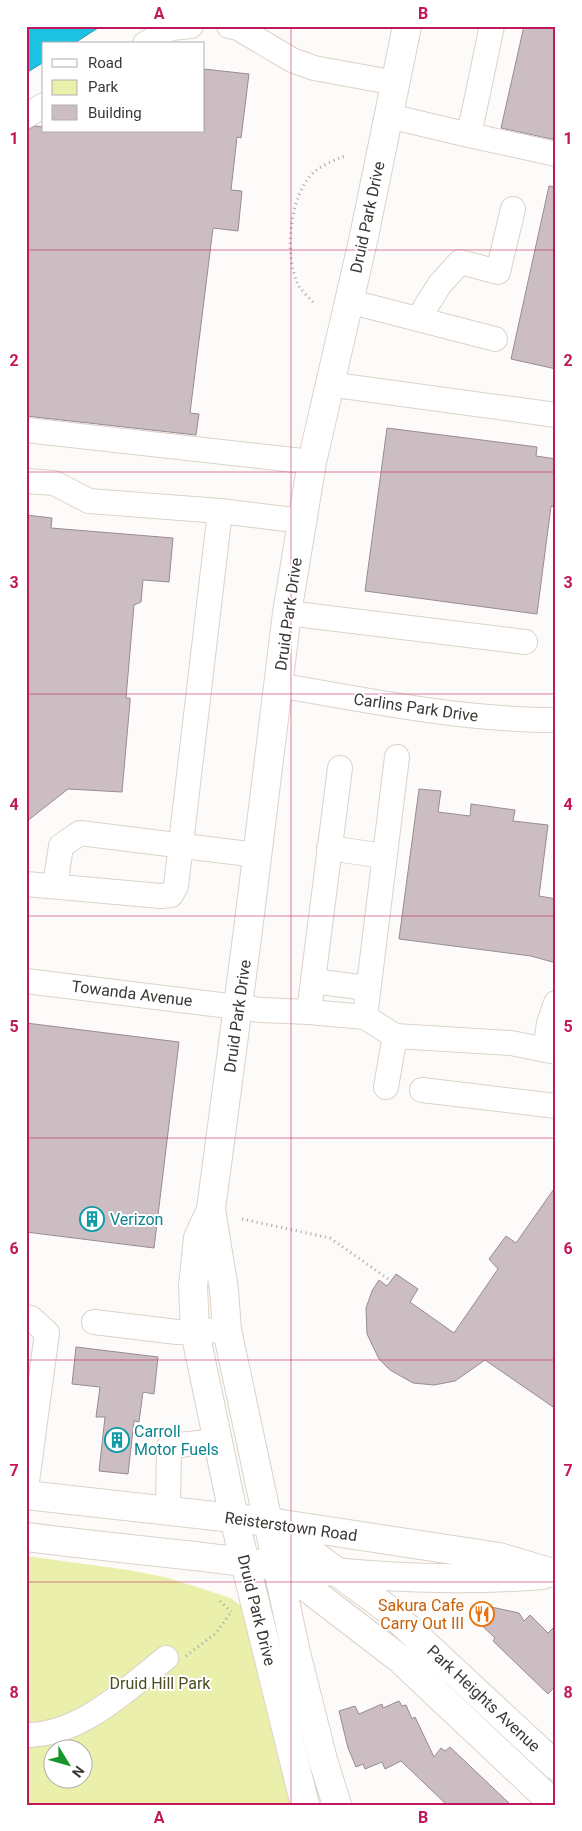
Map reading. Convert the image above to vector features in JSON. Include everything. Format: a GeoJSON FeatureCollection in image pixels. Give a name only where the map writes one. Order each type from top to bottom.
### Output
{"type":"FeatureCollection","features":[{"type":"Feature","properties":{"kind":"main road","name":"Druid Park Drive"},"geometry":{"type":"LineString","coordinates":[[306,1805],[234,1518],[195,1332],[193,1286],[198,1238],[211,1209],[287,613],[312,462],[389,116],[407,26]]}},
{"type":"Feature","properties":{"kind":"main road","name":"Druid Park Drive"},"geometry":{"type":"LineString","coordinates":[[211,1209],[224,1290],[227,1330],[279,1566],[296,1653],[323,1760],[337,1805]]}},
{"type":"Feature","properties":{"kind":"main road","name":"Reisterstown Road"},"geometry":{"type":"LineString","coordinates":[[26,1494],[269,1522],[499,1557],[554,1574]]}},
{"type":"Feature","properties":{"kind":"main road","name":"Park Heights Avenue"},"geometry":{"type":"LineString","coordinates":[[269,1522],[396,1616],[556,1766]]}},
{"type":"Feature","properties":{"kind":"main road","name":"Reisterstown Road"},"geometry":{"type":"LineString","coordinates":[[26,1537],[341,1574],[422,1580],[466,1580],[554,1574]]}},
{"type":"Feature","properties":{"kind":"main road","name":"Park Heights Avenue"},"geometry":{"type":"LineString","coordinates":[[279,1566],[400,1659],[555,1805]]}},
{"type":"Feature","properties":{"kind":"street"},"geometry":{"type":"LineString","coordinates":[[148,42],[172,28],[191,26]]}},
{"type":"Feature","properties":{"kind":"street"},"geometry":{"type":"LineString","coordinates":[[229,26],[238,28],[292,60],[314,68],[396,83]]}},
{"type":"Feature","properties":{"kind":"street"},"geometry":{"type":"LineString","coordinates":[[469,134],[492,26]]}},
{"type":"Feature","properties":{"kind":"street"},"geometry":{"type":"LineString","coordinates":[[26,116],[42,107]]}},
{"type":"Feature","properties":{"kind":"street"},"geometry":{"type":"LineString","coordinates":[[389,116],[556,154]]}},
{"type":"Feature","properties":{"kind":"street"},"geometry":{"type":"LineString","coordinates":[[418,319],[440,284],[460,262],[498,272],[513,209]]}},
{"type":"Feature","properties":{"kind":"street"},"geometry":{"type":"LineString","coordinates":[[348,301],[495,339]]}},
{"type":"Feature","properties":{"kind":"street"},"geometry":{"type":"LineString","coordinates":[[328,384],[556,415]]}},
{"type":"Feature","properties":{"kind":"street"},"geometry":{"type":"LineString","coordinates":[[26,430],[312,462]]}},
{"type":"Feature","properties":{"kind":"street"},"geometry":{"type":"LineString","coordinates":[[26,481],[54,483],[89,501],[220,511],[302,521]]}},
{"type":"Feature","properties":{"kind":"street"},"geometry":{"type":"LineString","coordinates":[[26,884],[161,896],[171,895],[176,886],[220,511]]}},
{"type":"Feature","properties":{"kind":"street"},"geometry":{"type":"LineString","coordinates":[[287,613],[525,642]]}},
{"type":"Feature","properties":{"kind":"street","name":"Carlins Park Drive"},"geometry":{"type":"LineString","coordinates":[[278,685],[452,715],[512,720],[556,720]]}},
{"type":"Feature","properties":{"kind":"street"},"geometry":{"type":"LineString","coordinates":[[397,757],[367,988],[365,1017],[395,1036],[512,1043],[550,1051],[549,1023],[554,1003],[556,1003]]}},
{"type":"Feature","properties":{"kind":"street"},"geometry":{"type":"LineString","coordinates":[[309,1012],[340,768]]}},
{"type":"Feature","properties":{"kind":"street"},"geometry":{"type":"LineString","coordinates":[[55,886],[61,846],[80,833],[257,855]]}},
{"type":"Feature","properties":{"kind":"street"},"geometry":{"type":"LineString","coordinates":[[329,848],[384,856]]}},
{"type":"Feature","properties":{"kind":"street","name":"Towanda Avenue"},"geometry":{"type":"LineString","coordinates":[[26,981],[261,1010],[365,1017]]}},
{"type":"Feature","properties":{"kind":"street"},"geometry":{"type":"LineString","coordinates":[[313,981],[367,988]]}},
{"type":"Feature","properties":{"kind":"street"},"geometry":{"type":"LineString","coordinates":[[386,1088],[395,1036]]}},
{"type":"Feature","properties":{"kind":"street"},"geometry":{"type":"LineString","coordinates":[[422,1090],[556,1106]]}},
{"type":"Feature","properties":{"kind":"street"},"geometry":{"type":"LineString","coordinates":[[26,1317],[32,1318],[47,1334],[35,1352],[26,1489]]}},
{"type":"Feature","properties":{"kind":"street"},"geometry":{"type":"LineString","coordinates":[[94,1322],[177,1332],[227,1330]]}},
{"type":"Feature","properties":{"kind":"street"},"geometry":{"type":"LineString","coordinates":[[168,1510],[169,1446],[218,1441]]}},
{"type":"Feature","properties":{"kind":"street"},"geometry":{"type":"LineString","coordinates":[[26,1736],[63,1728],[90,1716],[113,1701],[166,1658]]}},
{"type":"Feature","properties":{"kind":"path"},"geometry":{"type":"LineString","coordinates":[[313,302],[299,286],[294,273],[292,220],[296,199],[314,172],[330,162],[345,156]]}},
{"type":"Feature","properties":{"kind":"path"},"geometry":{"type":"LineString","coordinates":[[242,1220],[330,1238],[391,1281]]}},
{"type":"Feature","properties":{"kind":"path"},"geometry":{"type":"LineString","coordinates":[[166,1658],[180,1662],[216,1633],[231,1612],[220,1601]]}},
{"type":"Feature","properties":{"kind":"green space","name":"Druid Hill Park"},"geometry":{"type":"Polygon","coordinates":[[[26,1556],[165,1577],[231,1598],[245,1609],[296,1805],[26,1805],[26,1556]]]}},
{"type":"Feature","properties":{"kind":"water"},"geometry":{"type":"Polygon","coordinates":[[[26,26],[101,26],[76,42],[42,42],[42,63],[26,73],[26,26]]]}},
{"type":"Feature","properties":{"kind":"building"},"geometry":{"type":"Polygon","coordinates":[[[524,26],[556,26],[556,140],[501,128],[524,26]]]}},
{"type":"Feature","properties":{"kind":"building"},"geometry":{"type":"Polygon","coordinates":[[[205,69],[249,74],[241,138],[237,137],[231,190],[242,191],[238,231],[213,228],[190,413],[199,414],[196,435],[26,416],[26,130],[35,126],[42,127],[42,132],[205,132],[205,69]]]}},
{"type":"Feature","properties":{"kind":"building"},"geometry":{"type":"Polygon","coordinates":[[[549,186],[556,187],[556,369],[511,359],[549,186]]]}},
{"type":"Feature","properties":{"kind":"building"},"geometry":{"type":"Polygon","coordinates":[[[387,428],[537,447],[536,456],[556,459],[556,507],[551,506],[537,614],[365,591],[387,428]]]}},
{"type":"Feature","properties":{"kind":"building"},"geometry":{"type":"Polygon","coordinates":[[[26,515],[52,518],[51,528],[173,538],[169,582],[143,580],[141,602],[134,605],[126,698],[130,698],[130,702],[122,792],[68,789],[26,822],[26,515]]]}},
{"type":"Feature","properties":{"kind":"building"},"geometry":{"type":"Polygon","coordinates":[[[419,789],[441,791],[438,812],[470,816],[471,804],[515,810],[513,821],[548,825],[539,896],[556,899],[556,963],[531,956],[399,939],[419,789]]]}},
{"type":"Feature","properties":{"kind":"building"},"geometry":{"type":"Polygon","coordinates":[[[26,1023],[179,1042],[154,1248],[26,1232],[26,1023]]]}},
{"type":"Feature","properties":{"kind":"building"},"geometry":{"type":"Polygon","coordinates":[[[556,1186],[556,1409],[485,1360],[455,1381],[434,1385],[413,1383],[390,1370],[379,1359],[367,1334],[366,1308],[372,1291],[379,1280],[387,1286],[396,1274],[418,1289],[410,1302],[454,1333],[498,1269],[489,1259],[506,1236],[516,1243],[556,1186]]]}},
{"type":"Feature","properties":{"kind":"building"},"geometry":{"type":"Polygon","coordinates":[[[76,1347],[158,1357],[154,1394],[143,1392],[139,1422],[134,1421],[128,1474],[99,1471],[105,1417],[96,1417],[100,1387],[72,1384],[76,1347]]]}},
{"type":"Feature","properties":{"kind":"building"},"geometry":{"type":"Polygon","coordinates":[[[482,1605],[519,1613],[524,1621],[530,1615],[548,1633],[556,1625],[556,1685],[548,1694],[493,1641],[495,1638],[472,1616],[482,1605]]]}},
{"type":"Feature","properties":{"kind":"building"},"geometry":{"type":"Polygon","coordinates":[[[399,1701],[402,1706],[406,1705],[412,1719],[415,1717],[434,1757],[441,1748],[445,1751],[450,1747],[511,1805],[447,1805],[401,1761],[385,1769],[382,1762],[365,1769],[363,1764],[356,1767],[348,1748],[339,1711],[355,1706],[359,1714],[382,1704],[383,1708],[399,1701]]]}},
{"type":"Feature","properties":{"kind":"place","name":"Verizon"},"geometry":{"type":"Point","coordinates":[92,1219]}},
{"type":"Feature","properties":{"kind":"place","name":"Carroll Motor Fuels"},"geometry":{"type":"Point","coordinates":[117,1440]}},
{"type":"Feature","properties":{"kind":"place","name":"Sakura Cafe Carry Out III"},"geometry":{"type":"Point","coordinates":[482,1614]}}]}
